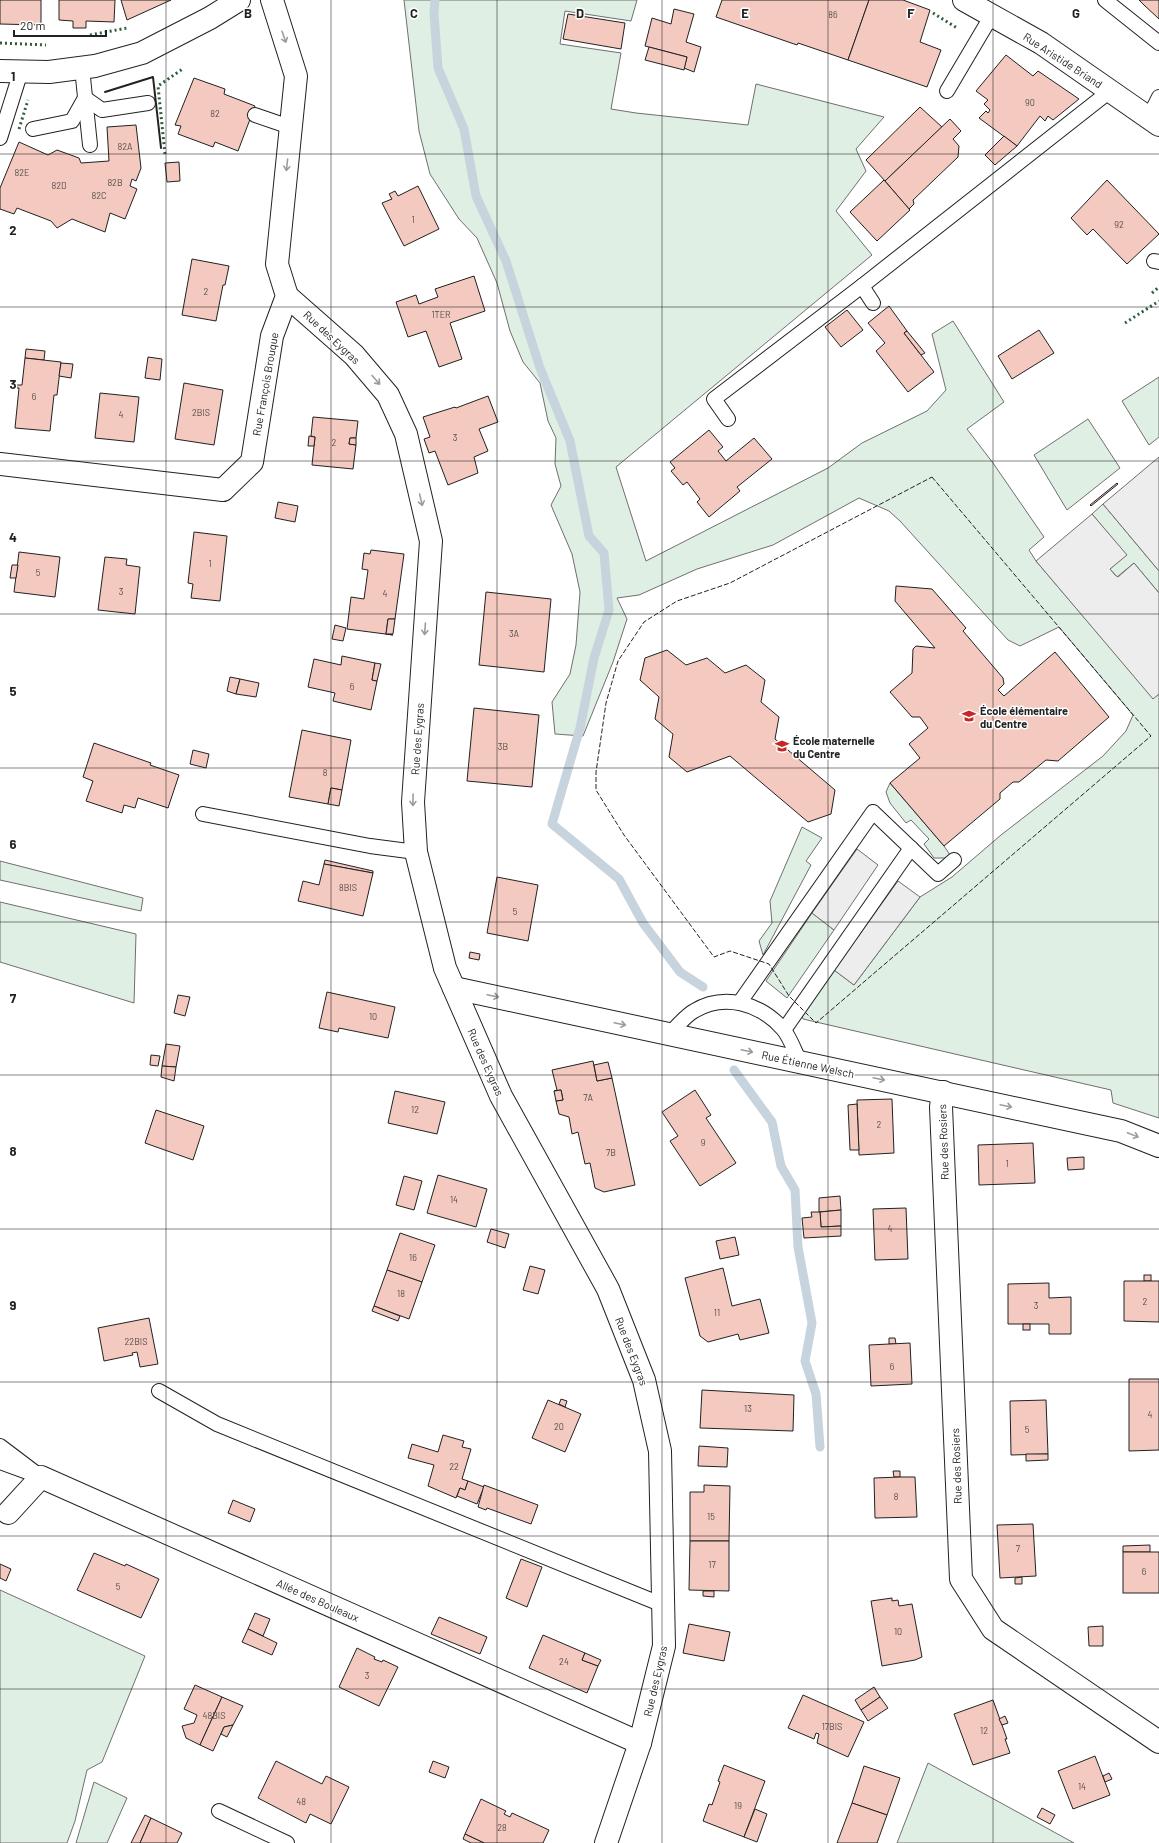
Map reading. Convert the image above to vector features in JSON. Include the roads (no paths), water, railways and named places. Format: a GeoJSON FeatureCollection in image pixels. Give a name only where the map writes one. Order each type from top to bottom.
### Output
{"type":"FeatureCollection","features":[{"type":"Feature","properties":{"kind":"street"},"geometry":{"type":"LineString","coordinates":[[11,71],[49,72],[82,68],[142,52],[210,18],[239,0]]}},
{"type":"Feature","properties":{"kind":"street"},"geometry":{"type":"LineString","coordinates":[[272,0],[296,76],[277,264],[287,296]]}},
{"type":"Feature","properties":{"kind":"street","name":"Rue Aristide Briand"},"geometry":{"type":"LineString","coordinates":[[964,0],[1041,43],[1154,121]]}},
{"type":"Feature","properties":{"kind":"street","name":"Rue François Brouque"},"geometry":{"type":"LineString","coordinates":[[0,464],[223,490],[252,462],[272,336],[287,296]]}},
{"type":"Feature","properties":{"kind":"street","name":"Rue des Eygras"},"geometry":{"type":"LineString","coordinates":[[287,296],[354,355],[388,395],[406,434],[431,541],[413,802],[416,852],[445,968],[462,1011],[500,1096],[608,1289],[644,1380],[660,1451],[664,1646],[640,1743],[606,1843]]}},
{"type":"Feature","properties":{"kind":"street","name":"Rue Étienne Welsch"},"geometry":{"type":"LineString","coordinates":[[454,988],[1121,1131],[1159,1146]]}},
{"type":"Feature","properties":{"kind":"street","name":"Rue des Rosiers"},"geometry":{"type":"LineString","coordinates":[[943,1092],[941,1107],[961,1579],[993,1629],[1159,1742]]}},
{"type":"Feature","properties":{"kind":"street"},"geometry":{"type":"LineString","coordinates":[[8,1513],[41,1477]]}},
{"type":"Feature","properties":{"kind":"street","name":"Allée des Bouleaux"},"geometry":{"type":"LineString","coordinates":[[41,1477],[640,1743]]}},
{"type":"Feature","properties":{"kind":"lane"},"geometry":{"type":"LineString","coordinates":[[1105,0],[1159,43]]}},
{"type":"Feature","properties":{"kind":"lane"},"geometry":{"type":"LineString","coordinates":[[947,91],[992,15]]}},
{"type":"Feature","properties":{"kind":"lane"},"geometry":{"type":"LineString","coordinates":[[82,68],[90,144]]}},
{"type":"Feature","properties":{"kind":"lane"},"geometry":{"type":"LineString","coordinates":[[0,138],[11,71]]}},
{"type":"Feature","properties":{"kind":"lane"},"geometry":{"type":"LineString","coordinates":[[728,419],[714,399],[862,286],[1110,90]]}},
{"type":"Feature","properties":{"kind":"lane"},"geometry":{"type":"LineString","coordinates":[[1154,121],[1159,97]]}},
{"type":"Feature","properties":{"kind":"lane"},"geometry":{"type":"LineString","coordinates":[[85,98],[102,110],[148,103]]}},
{"type":"Feature","properties":{"kind":"lane"},"geometry":{"type":"LineString","coordinates":[[33,129],[72,121],[85,98]]}},
{"type":"Feature","properties":{"kind":"lane"},"geometry":{"type":"LineString","coordinates":[[255,115],[290,127]]}},
{"type":"Feature","properties":{"kind":"lane"},"geometry":{"type":"LineString","coordinates":[[862,286],[873,303]]}},
{"type":"Feature","properties":{"kind":"lane"},"geometry":{"type":"LineString","coordinates":[[740,1002],[873,812],[938,874],[954,860]]}},
{"type":"Feature","properties":{"kind":"lane"},"geometry":{"type":"LineString","coordinates":[[203,814],[370,846],[416,852]]}},
{"type":"Feature","properties":{"kind":"lane"},"geometry":{"type":"LineString","coordinates":[[784,1030],[911,848]]}},
{"type":"Feature","properties":{"kind":"lane"},"geometry":{"type":"LineString","coordinates":[[669,1034],[694,1011],[719,1001],[740,1002],[765,1013],[784,1030],[800,1062]]}},
{"type":"Feature","properties":{"kind":"lane"},"geometry":{"type":"LineString","coordinates":[[159,1391],[218,1424],[664,1605]]}},
{"type":"Feature","properties":{"kind":"lane"},"geometry":{"type":"LineString","coordinates":[[0,1446],[41,1477]]}},
{"type":"Feature","properties":{"kind":"lane"},"geometry":{"type":"LineString","coordinates":[[0,1462],[41,1477]]}},
{"type":"Feature","properties":{"kind":"lane"},"geometry":{"type":"LineString","coordinates":[[219,1811],[287,1843]]}},
{"type":"Feature","properties":{"kind":"waterway"},"geometry":{"type":"LineString","coordinates":[[435,0],[434,14],[438,68],[464,129],[476,196],[506,261],[540,368],[570,441],[589,536],[604,553],[609,610],[594,658],[580,728],[552,824],[619,879],[643,923],[680,972],[703,987]]}},
{"type":"Feature","properties":{"kind":"waterway"},"geometry":{"type":"LineString","coordinates":[[734,1070],[772,1122],[781,1166],[795,1190],[798,1247],[812,1323],[805,1361],[816,1394],[820,1447]]}},
{"type":"Feature","properties":{"kind":"place","name":"École élémentaire du Centre"},"geometry":{"type":"Point","coordinates":[969,716]}},
{"type":"Feature","properties":{"kind":"place","name":"École maternelle du Centre"},"geometry":{"type":"Point","coordinates":[782,746]}}]}
